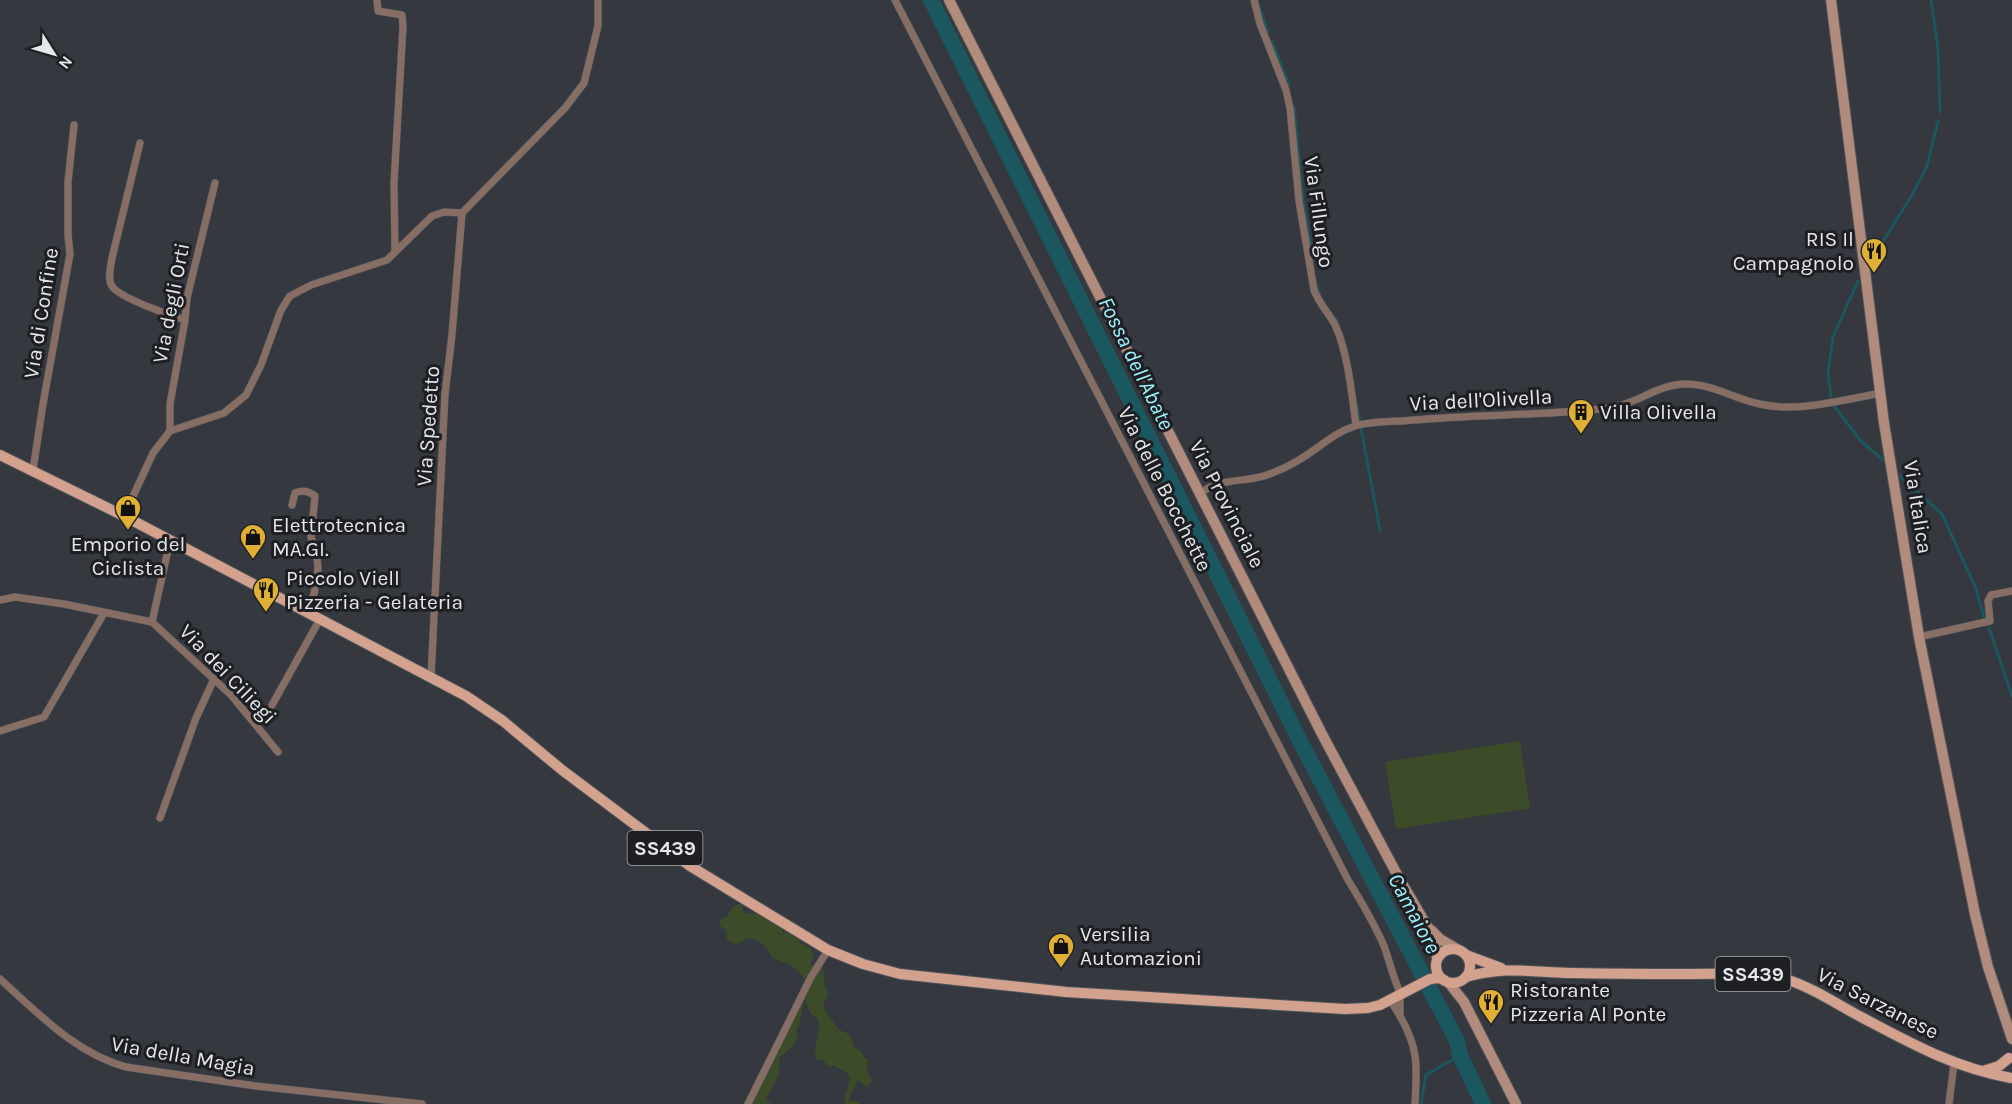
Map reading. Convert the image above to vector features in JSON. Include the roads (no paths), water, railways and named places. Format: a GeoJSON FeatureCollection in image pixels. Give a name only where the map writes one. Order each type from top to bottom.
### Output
{"type":"FeatureCollection","features":[{"type":"Feature","properties":{"kind":"main road","name":"Via Provinciale"},"geometry":{"type":"LineString","coordinates":[[949,0],[1334,757],[1427,926],[1435,944],[1437,963]]}},
{"type":"Feature","properties":{"kind":"main road","name":"Via Italica"},"geometry":{"type":"LineString","coordinates":[[1831,0],[1884,423],[1919,637],[1975,915],[1988,966],[2012,1039]]}},
{"type":"Feature","properties":{"kind":"main road","name":"SS439"},"geometry":{"type":"LineString","coordinates":[[0,455],[124,516],[466,696],[503,721],[562,770],[690,866],[828,950],[863,964],[900,974],[1066,992],[1356,1009],[1376,1006],[1430,979]]}},
{"type":"Feature","properties":{"kind":"main road","name":"Via Provinciale"},"geometry":{"type":"LineString","coordinates":[[1427,926],[1440,939],[1462,952]]}},
{"type":"Feature","properties":{"kind":"main road"},"geometry":{"type":"LineString","coordinates":[[1465,978],[1457,983],[1439,978],[1430,979],[1437,963],[1448,950],[1462,952],[1470,964],[1462,994],[1464,1002],[1516,1104]]}},
{"type":"Feature","properties":{"kind":"main road","name":"Via Sarzanese"},"geometry":{"type":"LineString","coordinates":[[1462,952],[1504,969]]}},
{"type":"Feature","properties":{"kind":"main road"},"geometry":{"type":"LineString","coordinates":[[1437,963],[1439,976],[1464,1002]]}},
{"type":"Feature","properties":{"kind":"main road","name":"Via Sarzanese"},"geometry":{"type":"LineString","coordinates":[[1465,978],[1504,969],[1560,973],[1745,973],[1773,976],[1798,984],[1901,1038],[1954,1063],[1981,1072]]}},
{"type":"Feature","properties":{"kind":"main road","name":"Via Italica"},"geometry":{"type":"LineString","coordinates":[[2004,1014],[2012,1023]]}},
{"type":"Feature","properties":{"kind":"main road","name":"SS439"},"geometry":{"type":"LineString","coordinates":[[1981,1072],[1999,1066],[2011,1056]]}},
{"type":"Feature","properties":{"kind":"main road","name":"SS439"},"geometry":{"type":"LineString","coordinates":[[2011,1056],[2007,1068],[2011,1079]]}},
{"type":"Feature","properties":{"kind":"main road","name":"SS439"},"geometry":{"type":"LineString","coordinates":[[1981,1072],[2011,1079]]}},
{"type":"Feature","properties":{"kind":"street"},"geometry":{"type":"LineString","coordinates":[[377,0],[378,11],[402,15],[403,26],[394,183],[395,252]]}},
{"type":"Feature","properties":{"kind":"street"},"geometry":{"type":"LineString","coordinates":[[124,516],[153,453],[170,431],[224,413],[246,395],[261,365],[281,310],[290,297],[311,285],[387,260],[432,216],[444,212],[462,213],[565,108],[584,83],[598,26],[598,0]]}},
{"type":"Feature","properties":{"kind":"street","name":"Via delle Bocchette"},"geometry":{"type":"LineString","coordinates":[[895,0],[1348,880],[1374,925],[1402,994]]}},
{"type":"Feature","properties":{"kind":"street","name":"Via Fillungo"},"geometry":{"type":"LineString","coordinates":[[1254,0],[1260,24],[1286,90],[1290,108],[1299,201],[1314,290],[1318,301],[1336,326],[1350,383],[1356,425]]}},
{"type":"Feature","properties":{"kind":"street","name":"Via di Confine"},"geometry":{"type":"LineString","coordinates":[[33,470],[70,254],[69,182],[74,124]]}},
{"type":"Feature","properties":{"kind":"street"},"geometry":{"type":"LineString","coordinates":[[140,143],[112,258],[111,285],[129,298],[185,320]]}},
{"type":"Feature","properties":{"kind":"street","name":"Via degli Orti"},"geometry":{"type":"LineString","coordinates":[[170,431],[174,381],[187,298],[215,183]]}},
{"type":"Feature","properties":{"kind":"street","name":"Via Spedetto"},"geometry":{"type":"LineString","coordinates":[[431,677],[445,394],[462,213]]}},
{"type":"Feature","properties":{"kind":"street","name":"Via dell'Olivella"},"geometry":{"type":"LineString","coordinates":[[1200,494],[1214,484],[1269,475],[1297,461],[1332,436],[1356,425],[1462,416],[1612,408],[1652,392],[1675,385],[1688,384],[1720,390],[1762,405],[1779,407],[1794,407],[1882,393]]}},
{"type":"Feature","properties":{"kind":"street"},"geometry":{"type":"LineString","coordinates":[[292,505],[295,493],[300,491],[310,492],[315,496],[311,537],[318,569],[314,594],[306,611]]}},
{"type":"Feature","properties":{"kind":"street"},"geometry":{"type":"LineString","coordinates":[[0,600],[15,597],[64,604],[152,622],[170,541]]}},
{"type":"Feature","properties":{"kind":"street"},"geometry":{"type":"LineString","coordinates":[[1919,637],[1986,622],[1988,601],[1991,595],[2012,591]]}},
{"type":"Feature","properties":{"kind":"street"},"geometry":{"type":"LineString","coordinates":[[0,731],[44,717],[104,613]]}},
{"type":"Feature","properties":{"kind":"street"},"geometry":{"type":"LineString","coordinates":[[272,705],[320,619]]}},
{"type":"Feature","properties":{"kind":"street","name":"Via dei Ciliegi"},"geometry":{"type":"LineString","coordinates":[[152,622],[231,695],[278,752]]}},
{"type":"Feature","properties":{"kind":"street"},"geometry":{"type":"LineString","coordinates":[[160,818],[196,718],[214,679]]}},
{"type":"Feature","properties":{"kind":"street"},"geometry":{"type":"LineString","coordinates":[[748,1104],[811,977],[828,950]]}},
{"type":"Feature","properties":{"kind":"street","name":"Via della Magia"},"geometry":{"type":"LineString","coordinates":[[0,979],[36,1013],[93,1055],[108,1062],[177,1075],[280,1089],[383,1102],[422,1104]]}},
{"type":"Feature","properties":{"kind":"street"},"geometry":{"type":"LineString","coordinates":[[1400,1016],[1402,994]]}},
{"type":"Feature","properties":{"kind":"street"},"geometry":{"type":"LineString","coordinates":[[1390,1000],[1409,1034],[1417,1062],[1414,1104]]}},
{"type":"Feature","properties":{"kind":"street"},"geometry":{"type":"LineString","coordinates":[[1949,1104],[1954,1063]]}},
{"type":"Feature","properties":{"kind":"waterway","name":"Fossa dell'Abate"},"geometry":{"type":"LineString","coordinates":[[931,0],[1302,745],[1457,1041],[1460,1055],[1483,1104]]}},
{"type":"Feature","properties":{"kind":"waterway"},"geometry":{"type":"LineString","coordinates":[[1257,0],[1268,32]]}},
{"type":"Feature","properties":{"kind":"waterway"},"geometry":{"type":"LineString","coordinates":[[1931,0],[1938,48],[1940,112]]}},
{"type":"Feature","properties":{"kind":"waterway"},"geometry":{"type":"LineString","coordinates":[[1272,41],[1289,85]]}},
{"type":"Feature","properties":{"kind":"waterway"},"geometry":{"type":"LineString","coordinates":[[1294,107],[1303,199],[1313,258]]}},
{"type":"Feature","properties":{"kind":"waterway"},"geometry":{"type":"LineString","coordinates":[[1875,254],[1912,195],[1927,166],[1938,121]]}},
{"type":"Feature","properties":{"kind":"waterway"},"geometry":{"type":"LineString","coordinates":[[1831,397],[1828,373],[1833,337],[1858,281]]}},
{"type":"Feature","properties":{"kind":"waterway"},"geometry":{"type":"LineString","coordinates":[[1317,285],[1321,298]]}},
{"type":"Feature","properties":{"kind":"waterway"},"geometry":{"type":"LineString","coordinates":[[1333,316],[1338,322]]}},
{"type":"Feature","properties":{"kind":"waterway"},"geometry":{"type":"LineString","coordinates":[[1357,405],[1360,422]]}},
{"type":"Feature","properties":{"kind":"waterway"},"geometry":{"type":"LineString","coordinates":[[1834,406],[1861,441],[1883,460]]}},
{"type":"Feature","properties":{"kind":"waterway"},"geometry":{"type":"LineString","coordinates":[[1361,428],[1380,530]]}},
{"type":"Feature","properties":{"kind":"waterway"},"geometry":{"type":"LineString","coordinates":[[1900,476],[1942,514],[1975,586],[1985,620]]}},
{"type":"Feature","properties":{"kind":"waterway"},"geometry":{"type":"LineString","coordinates":[[1989,628],[2012,696]]}},
{"type":"Feature","properties":{"kind":"waterway"},"geometry":{"type":"LineString","coordinates":[[1421,1104],[1426,1075],[1460,1055]]}},
{"type":"Feature","properties":{"kind":"place","name":"RIS Il Campagnolo"},"geometry":{"type":"Point","coordinates":[1874,274]}},
{"type":"Feature","properties":{"kind":"place","name":"Villa Olivella"},"geometry":{"type":"Point","coordinates":[1581,435]}},
{"type":"Feature","properties":{"kind":"place","name":"Emporio del Ciclista"},"geometry":{"type":"Point","coordinates":[128,531]}},
{"type":"Feature","properties":{"kind":"place","name":"Elettrotecnica MA.GI."},"geometry":{"type":"Point","coordinates":[253,560]}},
{"type":"Feature","properties":{"kind":"place","name":"Piccolo Viell Pizzeria - Gelateria"},"geometry":{"type":"Point","coordinates":[266,613]}},
{"type":"Feature","properties":{"kind":"place","name":"Versilia Automazioni"},"geometry":{"type":"Point","coordinates":[1061,969]}},
{"type":"Feature","properties":{"kind":"place","name":"Ristorante Pizzeria Al Ponte"},"geometry":{"type":"Point","coordinates":[1491,1025]}},
{"type":"Feature","properties":{"kind":"water label","name":"Camaiore"},"geometry":{"type":"Point","coordinates":[1415,913]}}]}
